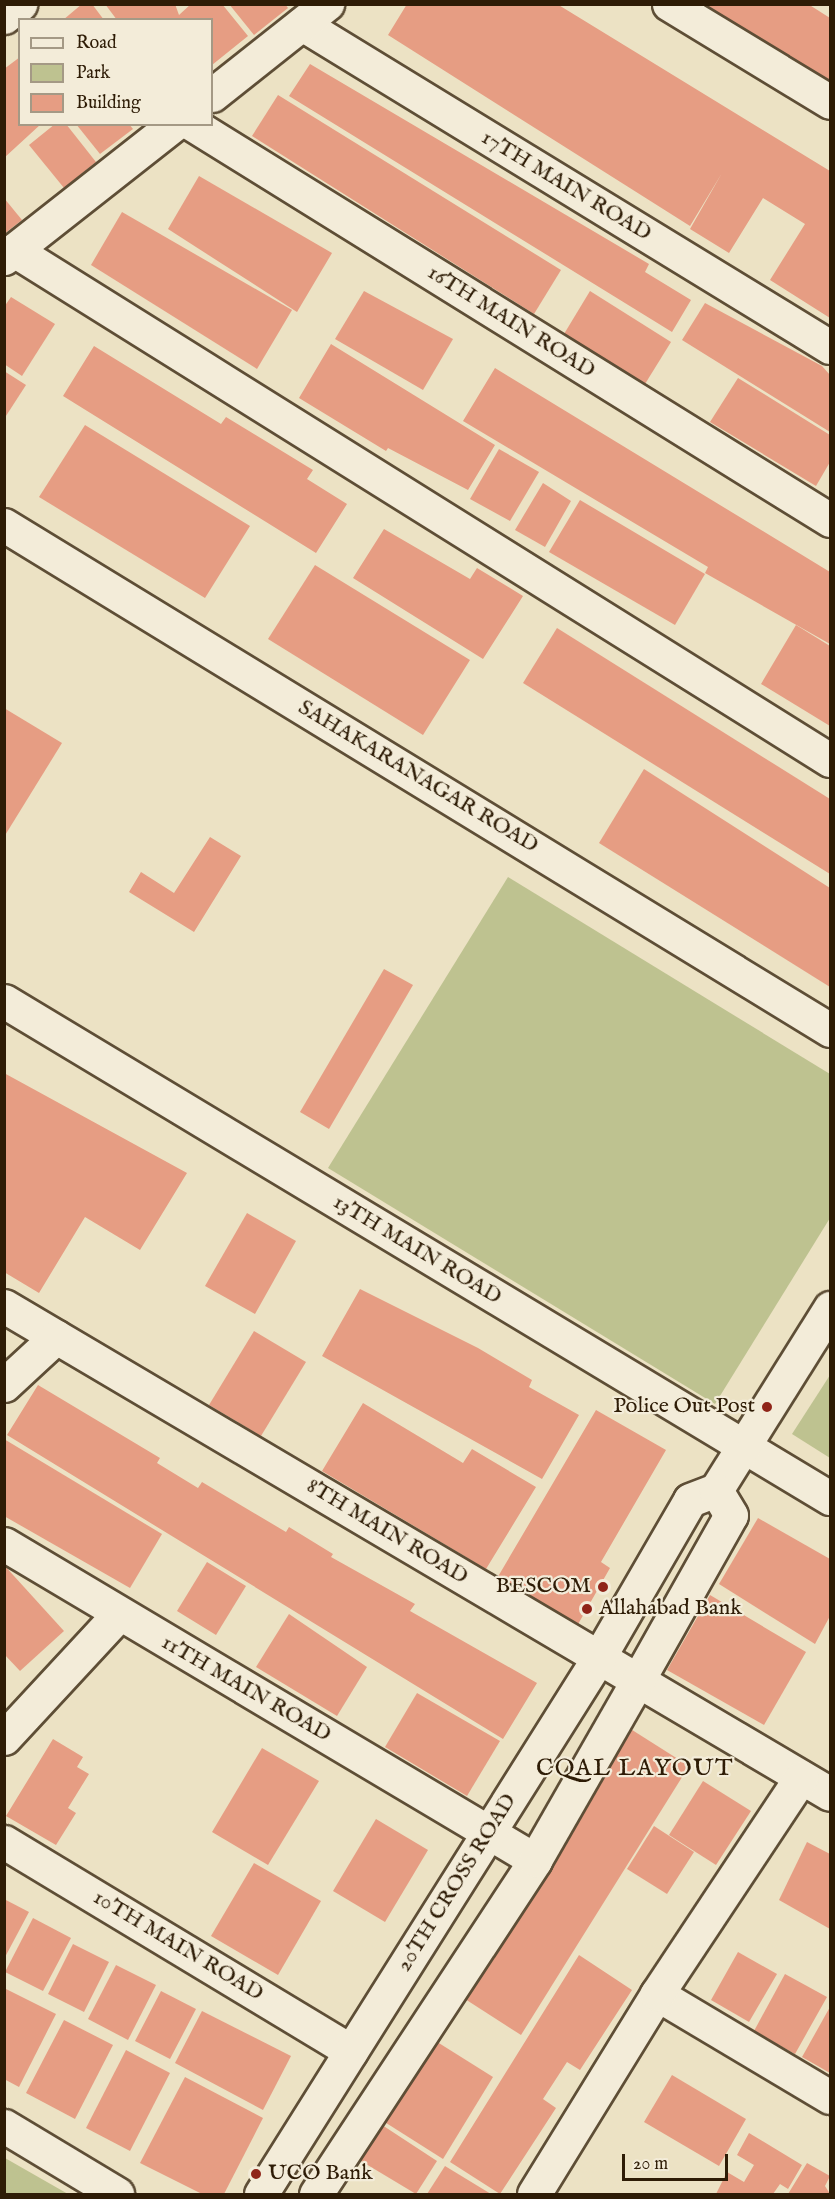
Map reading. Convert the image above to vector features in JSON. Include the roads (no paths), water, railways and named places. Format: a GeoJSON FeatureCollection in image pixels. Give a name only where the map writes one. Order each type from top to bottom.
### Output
{"type":"FeatureCollection","features":[{"type":"Feature","properties":{"kind":"street"},"geometry":{"type":"LineString","coordinates":[[4,17],[20,4]]}},
{"type":"Feature","properties":{"kind":"street"},"geometry":{"type":"LineString","coordinates":[[213,94],[327,4]]}},
{"type":"Feature","properties":{"kind":"street"},"geometry":{"type":"LineString","coordinates":[[669,4],[831,102]]}},
{"type":"Feature","properties":{"kind":"street","name":"17TH MAIN ROAD"},"geometry":{"type":"LineString","coordinates":[[302,24],[831,347]]}},
{"type":"Feature","properties":{"kind":"street"},"geometry":{"type":"LineString","coordinates":[[171,126],[9,254],[831,760]]}},
{"type":"Feature","properties":{"kind":"street","name":"16TH MAIN ROAD"},"geometry":{"type":"LineString","coordinates":[[195,126],[831,520]]}},
{"type":"Feature","properties":{"kind":"street","name":"SAHAKARANAGAR ROAD"},"geometry":{"type":"LineString","coordinates":[[4,525],[831,1030]]}},
{"type":"Feature","properties":{"kind":"street","name":"13TH MAIN ROAD"},"geometry":{"type":"LineString","coordinates":[[4,1001],[831,1498]]}},
{"type":"Feature","properties":{"kind":"street","name":"8TH MAIN ROAD"},"geometry":{"type":"LineString","coordinates":[[4,1306],[831,1794]]}},
{"type":"Feature","properties":{"kind":"street"},"geometry":{"type":"LineString","coordinates":[[716,1490],[831,1308]]}},
{"type":"Feature","properties":{"kind":"street"},"geometry":{"type":"LineString","coordinates":[[4,1385],[56,1336]]}},
{"type":"Feature","properties":{"kind":"street","name":"20TH CROSS ROAD"},"geometry":{"type":"LineString","coordinates":[[261,2194],[599,1657],[690,1500],[716,1490],[731,1515],[638,1680],[535,1860],[316,2194]]}},
{"type":"Feature","properties":{"kind":"street","name":"11TH MAIN ROAD"},"geometry":{"type":"LineString","coordinates":[[4,1544],[118,1615],[490,1831],[535,1860]]}},
{"type":"Feature","properties":{"kind":"street"},"geometry":{"type":"LineString","coordinates":[[4,1738],[118,1615]]}},
{"type":"Feature","properties":{"kind":"street"},"geometry":{"type":"LineString","coordinates":[[534,2194],[657,1994],[801,1777]]}},
{"type":"Feature","properties":{"kind":"street","name":"10TH MAIN ROAD"},"geometry":{"type":"LineString","coordinates":[[4,1842],[351,2051]]}},
{"type":"Feature","properties":{"kind":"street"},"geometry":{"type":"LineString","coordinates":[[657,1994],[831,2097]]}},
{"type":"Feature","properties":{"kind":"street"},"geometry":{"type":"LineString","coordinates":[[4,2126],[117,2194]]}},
{"type":"Feature","properties":{"kind":"place","name":"Police Out Post"},"geometry":{"type":"Point","coordinates":[767,1407]}},
{"type":"Feature","properties":{"kind":"place","name":"BESCOM"},"geometry":{"type":"Point","coordinates":[603,1587]}},
{"type":"Feature","properties":{"kind":"place","name":"Allahabad Bank"},"geometry":{"type":"Point","coordinates":[587,1609]}},
{"type":"Feature","properties":{"kind":"place","name":"UCO Bank"},"geometry":{"type":"Point","coordinates":[256,2174]}},
{"type":"Feature","properties":{"kind":"district","name":"CQAL LAYOUT"},"geometry":{"type":"Point","coordinates":[635,1769]}}]}
